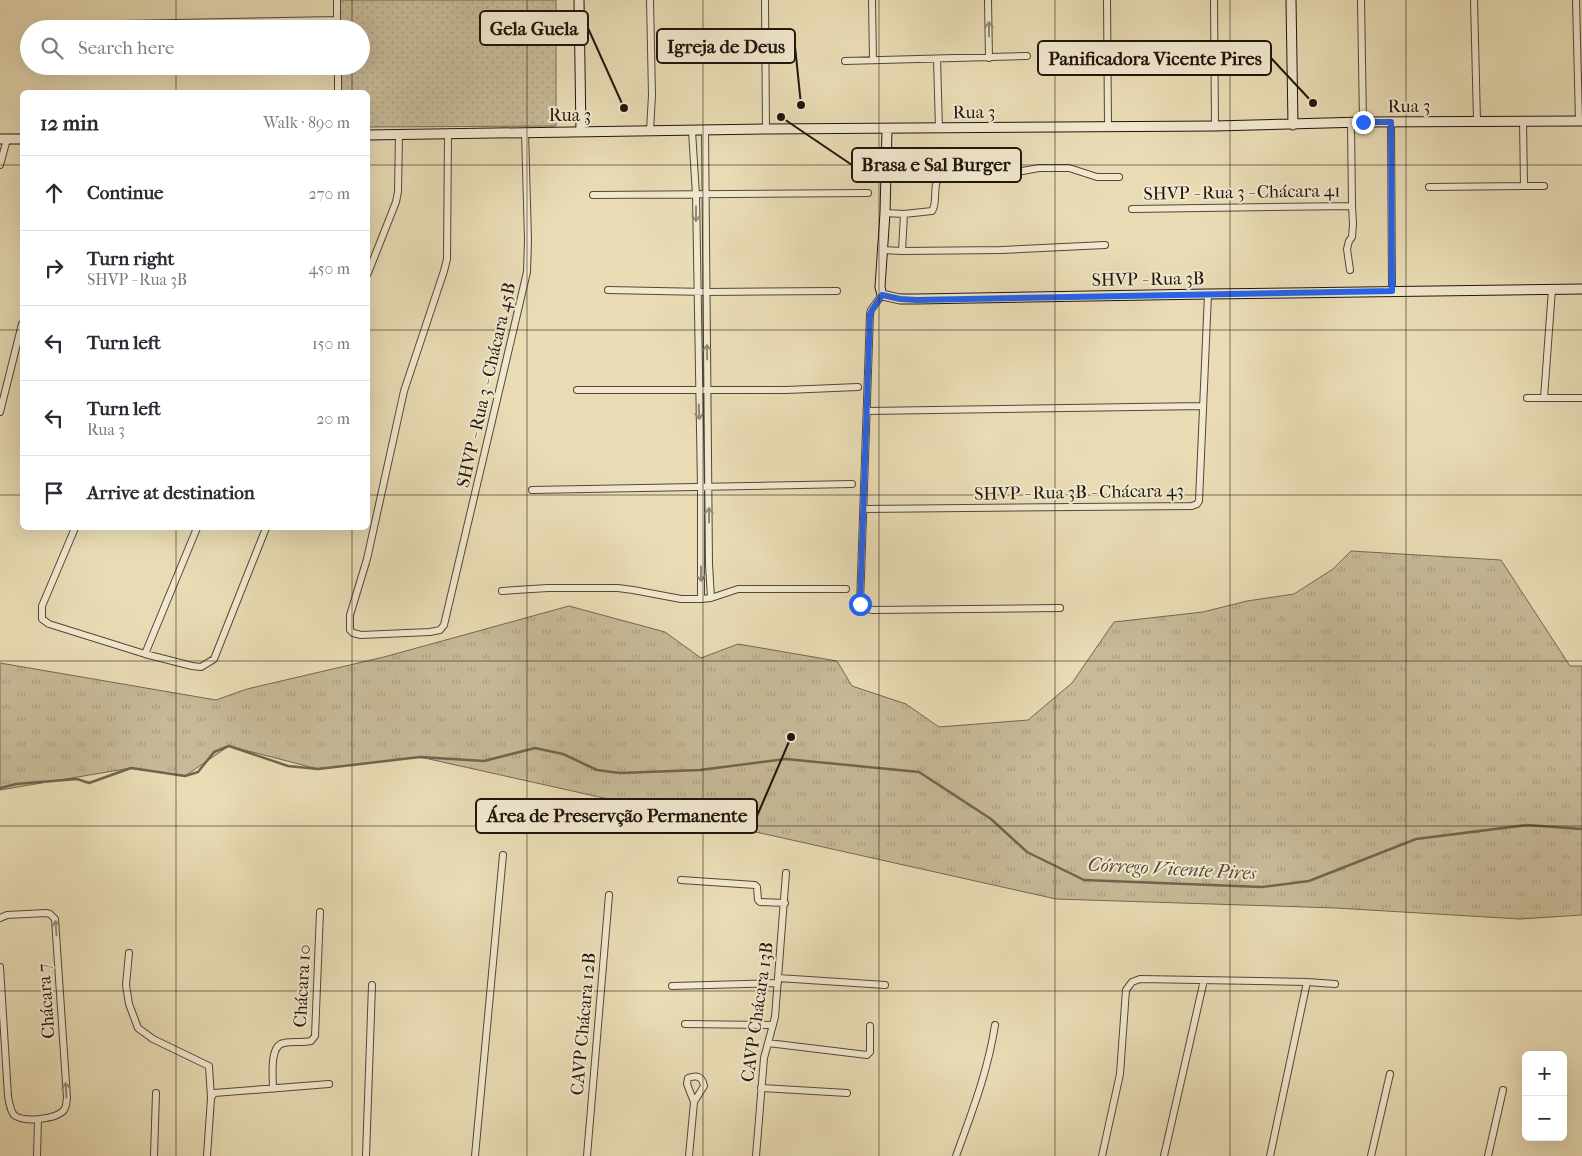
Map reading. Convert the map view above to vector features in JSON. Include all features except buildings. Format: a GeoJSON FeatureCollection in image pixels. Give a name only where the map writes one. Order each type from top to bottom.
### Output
{"type":"FeatureCollection","features":[{"type":"Feature","properties":{"kind":"main road"},"geometry":{"type":"LineString","coordinates":[[579,0],[581,132]]}},
{"type":"Feature","properties":{"kind":"main road"},"geometry":{"type":"LineString","coordinates":[[1291,0],[1293,125]]}},
{"type":"Feature","properties":{"kind":"main road","name":"Rua 3"},"geometry":{"type":"LineString","coordinates":[[370,135],[766,129],[1293,125],[1351,122],[1523,120],[1581,121]]}},
{"type":"Feature","properties":{"kind":"main road"},"geometry":{"type":"LineString","coordinates":[[882,295],[880,282],[885,213],[887,129]]}},
{"type":"Feature","properties":{"kind":"main road"},"geometry":{"type":"LineString","coordinates":[[3,139],[20,139]]}},
{"type":"Feature","properties":{"kind":"main road","name":"SHVP - Rua 3B"},"geometry":{"type":"LineString","coordinates":[[882,295],[917,300],[1582,289]]}},
{"type":"Feature","properties":{"kind":"street"},"geometry":{"type":"LineString","coordinates":[[337,0],[337,20]]}},
{"type":"Feature","properties":{"kind":"street"},"geometry":{"type":"LineString","coordinates":[[650,0],[652,95],[650,131]]}},
{"type":"Feature","properties":{"kind":"street"},"geometry":{"type":"LineString","coordinates":[[765,0],[766,129]]}},
{"type":"Feature","properties":{"kind":"street"},"geometry":{"type":"LineString","coordinates":[[872,0],[873,60]]}},
{"type":"Feature","properties":{"kind":"street"},"geometry":{"type":"LineString","coordinates":[[988,0],[989,58]]}},
{"type":"Feature","properties":{"kind":"street"},"geometry":{"type":"LineString","coordinates":[[1107,0],[1108,126]]}},
{"type":"Feature","properties":{"kind":"street"},"geometry":{"type":"LineString","coordinates":[[1214,0],[1215,126]]}},
{"type":"Feature","properties":{"kind":"street"},"geometry":{"type":"LineString","coordinates":[[1361,0],[1363,122]]}},
{"type":"Feature","properties":{"kind":"street"},"geometry":{"type":"LineString","coordinates":[[1474,0],[1477,121]]}},
{"type":"Feature","properties":{"kind":"street"},"geometry":{"type":"LineString","coordinates":[[1576,0],[1581,121]]}},
{"type":"Feature","properties":{"kind":"street"},"geometry":{"type":"LineString","coordinates":[[845,61],[1027,56]]}},
{"type":"Feature","properties":{"kind":"street"},"geometry":{"type":"LineString","coordinates":[[937,58],[939,129]]}},
{"type":"Feature","properties":{"kind":"street"},"geometry":{"type":"LineString","coordinates":[[338,75],[338,90]]}},
{"type":"Feature","properties":{"kind":"street"},"geometry":{"type":"LineString","coordinates":[[1523,120],[1524,186]]}},
{"type":"Feature","properties":{"kind":"street","name":"SHVP - Rua 3 - Chácara 41"},"geometry":{"type":"LineString","coordinates":[[1350,270],[1347,249],[1353,233],[1351,122]]}},
{"type":"Feature","properties":{"kind":"street"},"geometry":{"type":"LineString","coordinates":[[1391,122],[1392,291]]}},
{"type":"Feature","properties":{"kind":"street"},"geometry":{"type":"LineString","coordinates":[[705,130],[709,564],[711,598]]}},
{"type":"Feature","properties":{"kind":"street"},"geometry":{"type":"LineString","coordinates":[[692,131],[696,195],[701,600]]}},
{"type":"Feature","properties":{"kind":"street","name":"SHVP - Rua 3 - Chácara 45B"},"geometry":{"type":"LineString","coordinates":[[448,134],[447,259],[404,391],[367,558],[349,624],[350,630],[353,633],[361,635],[430,632],[440,630],[444,625],[525,284],[528,265],[525,132]]}},
{"type":"Feature","properties":{"kind":"street"},"geometry":{"type":"LineString","coordinates":[[370,267],[396,202],[398,192],[399,134]]}},
{"type":"Feature","properties":{"kind":"street"},"geometry":{"type":"LineString","coordinates":[[0,165],[3,139]]}},
{"type":"Feature","properties":{"kind":"street"},"geometry":{"type":"LineString","coordinates":[[694,168],[705,169]]}},
{"type":"Feature","properties":{"kind":"street"},"geometry":{"type":"LineString","coordinates":[[885,213],[904,214],[932,211],[935,206],[936,182],[942,176],[1016,172],[1039,168],[1069,168],[1097,178],[1119,177]]}},
{"type":"Feature","properties":{"kind":"street"},"geometry":{"type":"LineString","coordinates":[[1430,188],[1544,186]]}},
{"type":"Feature","properties":{"kind":"street"},"geometry":{"type":"LineString","coordinates":[[592,195],[868,193]]}},
{"type":"Feature","properties":{"kind":"street","name":"SHVP - Rua 3 - Chácara 41"},"geometry":{"type":"LineString","coordinates":[[1132,209],[1352,206]]}},
{"type":"Feature","properties":{"kind":"street"},"geometry":{"type":"LineString","coordinates":[[902,251],[904,214]]}},
{"type":"Feature","properties":{"kind":"street"},"geometry":{"type":"LineString","coordinates":[[882,250],[1001,250],[1104,245]]}},
{"type":"Feature","properties":{"kind":"street"},"geometry":{"type":"LineString","coordinates":[[608,290],[697,292],[837,291]]}},
{"type":"Feature","properties":{"kind":"street"},"geometry":{"type":"LineString","coordinates":[[1544,398],[1552,290]]}},
{"type":"Feature","properties":{"kind":"street","name":"SHVP - Rua 3B - Chácara 43"},"geometry":{"type":"LineString","coordinates":[[863,509],[1192,506],[1197,504],[1199,501],[1204,406],[1208,294]]}},
{"type":"Feature","properties":{"kind":"street"},"geometry":{"type":"LineString","coordinates":[[882,295],[870,314],[860,604],[863,608],[873,610],[1060,608]]}},
{"type":"Feature","properties":{"kind":"street"},"geometry":{"type":"LineString","coordinates":[[0,412],[20,332]]}},
{"type":"Feature","properties":{"kind":"street"},"geometry":{"type":"LineString","coordinates":[[577,390],[786,390],[858,387]]}},
{"type":"Feature","properties":{"kind":"street"},"geometry":{"type":"LineString","coordinates":[[1527,398],[1582,398]]}},
{"type":"Feature","properties":{"kind":"street"},"geometry":{"type":"LineString","coordinates":[[867,411],[1204,406]]}},
{"type":"Feature","properties":{"kind":"street"},"geometry":{"type":"LineString","coordinates":[[532,490],[852,484]]}},
{"type":"Feature","properties":{"kind":"street"},"geometry":{"type":"LineString","coordinates":[[74,530],[42,606],[42,619],[49,624],[145,654],[201,667],[214,660],[265,530]]}},
{"type":"Feature","properties":{"kind":"street"},"geometry":{"type":"LineString","coordinates":[[145,654],[196,530]]}},
{"type":"Feature","properties":{"kind":"street"},"geometry":{"type":"LineString","coordinates":[[502,591],[548,588],[618,588],[681,600],[701,600],[738,590],[846,589]]}},
{"type":"Feature","properties":{"kind":"street"},"geometry":{"type":"LineString","coordinates":[[475,1156],[504,855]]}},
{"type":"Feature","properties":{"kind":"street","name":"CAVP Chácara 13B"},"geometry":{"type":"LineString","coordinates":[[756,1156],[764,1058],[773,1025],[778,981],[786,873]]}},
{"type":"Feature","properties":{"kind":"street"},"geometry":{"type":"LineString","coordinates":[[681,880],[755,885],[760,902],[785,903]]}},
{"type":"Feature","properties":{"kind":"street","name":"CAVP Chácara 12B"},"geometry":{"type":"LineString","coordinates":[[586,1156],[609,895]]}},
{"type":"Feature","properties":{"kind":"street","name":"Chácara 10"},"geometry":{"type":"LineString","coordinates":[[273,1089],[273,1061],[277,1046],[282,1043],[311,1041],[315,1036],[320,912]]}},
{"type":"Feature","properties":{"kind":"street","name":"Chácara 7"},"geometry":{"type":"LineString","coordinates":[[0,918],[7,915],[46,913],[55,919],[67,1098],[66,1107],[60,1113],[38,1120]]}},
{"type":"Feature","properties":{"kind":"street"},"geometry":{"type":"LineString","coordinates":[[129,953],[126,985],[129,1004],[138,1028],[153,1040],[209,1066],[212,1096],[208,1156]]}},
{"type":"Feature","properties":{"kind":"street"},"geometry":{"type":"LineString","coordinates":[[0,967],[10,1105],[15,1116],[27,1120],[38,1120],[37,1156]]}},
{"type":"Feature","properties":{"kind":"street"},"geometry":{"type":"LineString","coordinates":[[1102,1156],[1120,1074],[1126,990],[1132,982],[1140,979],[1335,984]]}},
{"type":"Feature","properties":{"kind":"street"},"geometry":{"type":"LineString","coordinates":[[1164,1156],[1204,980]]}},
{"type":"Feature","properties":{"kind":"street"},"geometry":{"type":"LineString","coordinates":[[672,986],[778,981],[884,986]]}},
{"type":"Feature","properties":{"kind":"street"},"geometry":{"type":"LineString","coordinates":[[1270,1156],[1307,982]]}},
{"type":"Feature","properties":{"kind":"street"},"geometry":{"type":"LineString","coordinates":[[366,1156],[372,985]]}},
{"type":"Feature","properties":{"kind":"street"},"geometry":{"type":"LineString","coordinates":[[685,1024],[773,1025]]}},
{"type":"Feature","properties":{"kind":"street"},"geometry":{"type":"LineString","coordinates":[[956,1156],[983,1080],[990,1053],[994,1025]]}},
{"type":"Feature","properties":{"kind":"street"},"geometry":{"type":"LineString","coordinates":[[768,1043],[864,1055],[870,1052],[870,1026]]}},
{"type":"Feature","properties":{"kind":"street"},"geometry":{"type":"LineString","coordinates":[[1371,1156],[1390,1074]]}},
{"type":"Feature","properties":{"kind":"street"},"geometry":{"type":"LineString","coordinates":[[212,1096],[216,1092],[329,1084]]}},
{"type":"Feature","properties":{"kind":"street"},"geometry":{"type":"LineString","coordinates":[[761,1088],[847,1093]]}},
{"type":"Feature","properties":{"kind":"street"},"geometry":{"type":"LineString","coordinates":[[1488,1156],[1503,1090]]}},
{"type":"Feature","properties":{"kind":"street"},"geometry":{"type":"LineString","coordinates":[[154,1156],[156,1093]]}},
{"type":"Feature","properties":{"kind":"street"},"geometry":{"type":"LineString","coordinates":[[689,1156],[694,1102]]}},
{"type":"Feature","properties":{"kind":"green space"},"geometry":{"type":"Polygon","coordinates":[[[337,0],[556,0],[556,126],[370,127],[370,90],[338,90],[338,75],[370,75],[370,20],[337,20],[337,0]]]}},
{"type":"Feature","properties":{"kind":"green space"},"geometry":{"type":"Polygon","coordinates":[[[1351,551],[1501,560],[1570,666],[1582,666],[1582,915],[1520,919],[1336,908],[1056,899],[420,757],[318,769],[229,746],[185,776],[131,768],[0,790],[0,663],[216,700],[247,689],[384,657],[569,606],[665,632],[701,658],[738,644],[837,661],[852,686],[906,704],[939,727],[1028,720],[1072,683],[1114,622],[1203,612],[1247,601],[1294,594],[1333,569],[1351,551]]]}},
{"type":"Feature","properties":{"kind":"waterway","name":"Córrego Vicente Pires"},"geometry":{"type":"LineString","coordinates":[[0,788],[16,784],[77,779],[89,783],[131,768],[185,776],[198,772],[214,752],[229,746],[288,766],[318,769],[420,757],[484,761],[535,748],[563,754],[597,770],[620,773],[700,770],[786,759],[919,772],[991,819],[1027,852],[1084,880],[1262,887],[1309,881],[1416,839],[1527,825],[1582,829]]}},
{"type":"Feature","properties":{"kind":"place","name":"Panificadora Vicente Pires"},"geometry":{"type":"Point","coordinates":[1313,103]}},
{"type":"Feature","properties":{"kind":"place","name":"Igreja de Deus"},"geometry":{"type":"Point","coordinates":[801,105]}},
{"type":"Feature","properties":{"kind":"place","name":"Gela Guela"},"geometry":{"type":"Point","coordinates":[624,108]}},
{"type":"Feature","properties":{"kind":"place","name":"Brasa e Sal Burger"},"geometry":{"type":"Point","coordinates":[781,117]}},
{"type":"Feature","properties":{"kind":"place","name":"Área de Preservção Permanente"},"geometry":{"type":"Point","coordinates":[791,737]}},
{"type":"Feature","properties":{"kind":"route"},"geometry":{"type":"LineString","coordinates":[[860,604],[870,314],[882,295],[892,298],[917,300],[1392,291],[1391,122],[1363,122]]}}]}
